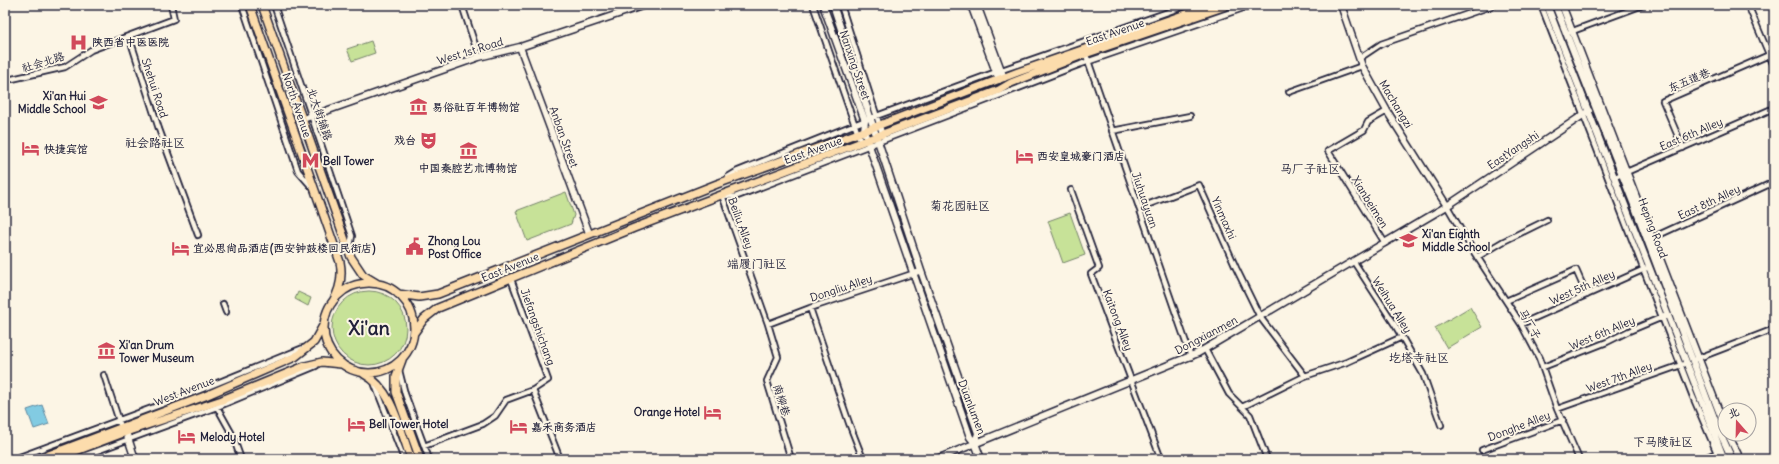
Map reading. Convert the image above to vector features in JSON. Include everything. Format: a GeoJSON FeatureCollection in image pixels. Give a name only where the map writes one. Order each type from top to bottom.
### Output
{"type":"FeatureCollection","features":[{"type":"Feature","properties":{"kind":"main road","name":"North Avenue"},"geometry":{"type":"LineString","coordinates":[[250,5],[338,256],[341,268],[340,286],[332,303]]}},
{"type":"Feature","properties":{"kind":"main road","name":"North Avenue"},"geometry":{"type":"LineString","coordinates":[[262,5],[349,252],[359,271],[368,279],[378,284]]}},
{"type":"Feature","properties":{"kind":"main road","name":"West 1st Road"},"geometry":{"type":"LineString","coordinates":[[303,119],[479,57],[520,47],[645,5]]}},
{"type":"Feature","properties":{"kind":"main road","name":"Nanxing Street"},"geometry":{"type":"LineString","coordinates":[[823,5],[864,121],[861,133]]}},
{"type":"Feature","properties":{"kind":"main road","name":"Nanxing Street"},"geometry":{"type":"LineString","coordinates":[[833,5],[877,126]]}},
{"type":"Feature","properties":{"kind":"main road"},"geometry":{"type":"LineString","coordinates":[[971,5],[1002,79]]}},
{"type":"Feature","properties":{"kind":"main road"},"geometry":{"type":"LineString","coordinates":[[978,5],[998,71]]}},
{"type":"Feature","properties":{"kind":"main road","name":"East Avenue"},"geometry":{"type":"LineString","coordinates":[[414,333],[424,319],[438,308],[634,228],[881,138],[999,90],[1011,83],[1085,51],[1212,5]]}},
{"type":"Feature","properties":{"kind":"main road","name":"East Avenue"},"geometry":{"type":"LineString","coordinates":[[398,294],[419,297],[438,294],[589,233],[717,184],[861,133],[1002,79],[1229,5]]}},
{"type":"Feature","properties":{"kind":"main road","name":"Machangzi"},"geometry":{"type":"LineString","coordinates":[[1341,5],[1362,66],[1387,111],[1447,206]]}},
{"type":"Feature","properties":{"kind":"main road","name":"Heping Road"},"geometry":{"type":"LineString","coordinates":[[1547,5],[1587,112],[1621,175],[1647,268],[1665,316],[1689,362],[1732,459]]}},
{"type":"Feature","properties":{"kind":"main road","name":"Heping Road"},"geometry":{"type":"LineString","coordinates":[[1555,5],[1569,33],[1689,362],[1719,452],[1723,459]]}},
{"type":"Feature","properties":{"kind":"main road"},"geometry":{"type":"LineString","coordinates":[[1562,5],[1569,33]]}},
{"type":"Feature","properties":{"kind":"main road","name":"Anban Street"},"geometry":{"type":"LineString","coordinates":[[520,47],[589,233]]}},
{"type":"Feature","properties":{"kind":"main road","name":"EastYangshi"},"geometry":{"type":"LineString","coordinates":[[1447,206],[1587,112]]}},
{"type":"Feature","properties":{"kind":"main road","name":"Duanlumen"},"geometry":{"type":"LineString","coordinates":[[877,126],[918,272]]}},
{"type":"Feature","properties":{"kind":"main road","name":"Duanlumen"},"geometry":{"type":"LineString","coordinates":[[861,133],[918,272],[978,433],[975,443]]}},
{"type":"Feature","properties":{"kind":"main road"},"geometry":{"type":"LineString","coordinates":[[1621,175],[1652,238],[1689,362],[1717,413]]}},
{"type":"Feature","properties":{"kind":"main road","name":"Dongxianmen"},"geometry":{"type":"LineString","coordinates":[[937,459],[1191,357],[1447,206]]}},
{"type":"Feature","properties":{"kind":"main road"},"geometry":{"type":"LineString","coordinates":[[411,459],[387,395],[380,385],[368,376],[342,364],[335,358],[328,346],[324,333],[324,324],[328,310],[341,293],[352,287],[365,284],[378,284],[398,294],[408,305],[412,313],[414,333],[406,355],[399,366],[396,376],[396,392],[420,459]]}},
{"type":"Feature","properties":{"kind":"main road","name":"West Avenue"},"geometry":{"type":"LineString","coordinates":[[38,459],[205,396],[295,357],[305,351],[317,338],[324,324]]}},
{"type":"Feature","properties":{"kind":"main road"},"geometry":{"type":"LineString","coordinates":[[358,372],[371,373],[384,371],[396,364],[406,355]]}},
{"type":"Feature","properties":{"kind":"main road","name":"West Avenue"},"geometry":{"type":"LineString","coordinates":[[55,459],[122,427],[222,400],[305,366],[328,362],[342,364]]}},
{"type":"Feature","properties":{"kind":"main road"},"geometry":{"type":"LineString","coordinates":[[122,427],[135,459]]}},
{"type":"Feature","properties":{"kind":"main road"},"geometry":{"type":"LineString","coordinates":[[1732,442],[1740,459]]}},
{"type":"Feature","properties":{"kind":"main road"},"geometry":{"type":"LineString","coordinates":[[975,443],[981,459]]}},
{"type":"Feature","properties":{"kind":"street","name":"社会北路"},"geometry":{"type":"LineString","coordinates":[[12,79],[65,67],[91,50],[174,19],[171,5]]}},
{"type":"Feature","properties":{"kind":"street"},"geometry":{"type":"LineString","coordinates":[[242,5],[298,171],[314,189]]}},
{"type":"Feature","properties":{"kind":"street","name":"北大街辅路"},"geometry":{"type":"LineString","coordinates":[[274,5],[352,236],[349,252]]}},
{"type":"Feature","properties":{"kind":"street"},"geometry":{"type":"LineString","coordinates":[[463,5],[479,57]]}},
{"type":"Feature","properties":{"kind":"street"},"geometry":{"type":"LineString","coordinates":[[813,5],[854,125],[861,133]]}},
{"type":"Feature","properties":{"kind":"street"},"geometry":{"type":"LineString","coordinates":[[841,5],[874,117]]}},
{"type":"Feature","properties":{"kind":"street"},"geometry":{"type":"LineString","coordinates":[[717,184],[738,171],[874,117],[998,71],[1188,5]]}},
{"type":"Feature","properties":{"kind":"street"},"geometry":{"type":"LineString","coordinates":[[881,138],[1088,62],[1252,5]]}},
{"type":"Feature","properties":{"kind":"street"},"geometry":{"type":"LineString","coordinates":[[1360,58],[1381,44],[1494,5]]}},
{"type":"Feature","properties":{"kind":"street"},"geometry":{"type":"LineString","coordinates":[[1541,5],[1587,112],[1647,268]]}},
{"type":"Feature","properties":{"kind":"street"},"geometry":{"type":"LineString","coordinates":[[1569,33],[1644,5]]}},
{"type":"Feature","properties":{"kind":"street"},"geometry":{"type":"LineString","coordinates":[[1748,5],[1774,66]]}},
{"type":"Feature","properties":{"kind":"street","name":"Shehui Road"},"geometry":{"type":"LineString","coordinates":[[129,36],[159,129],[198,235]]}},
{"type":"Feature","properties":{"kind":"street","name":"Jiuhuayuan"},"geometry":{"type":"LineString","coordinates":[[1085,51],[1191,357]]}},
{"type":"Feature","properties":{"kind":"street","name":"东五道巷"},"geometry":{"type":"LineString","coordinates":[[1683,148],[1663,101],[1769,55]]}},
{"type":"Feature","properties":{"kind":"street"},"geometry":{"type":"LineString","coordinates":[[1290,92],[1362,66]]}},
{"type":"Feature","properties":{"kind":"street","name":"East 6th Alley"},"geometry":{"type":"LineString","coordinates":[[1621,175],[1774,108]]}},
{"type":"Feature","properties":{"kind":"street","name":"Xianbeimen"},"geometry":{"type":"LineString","coordinates":[[1385,243],[1328,151],[1364,130],[1368,122],[1387,111]]}},
{"type":"Feature","properties":{"kind":"street"},"geometry":{"type":"LineString","coordinates":[[1112,131],[1190,116]]}},
{"type":"Feature","properties":{"kind":"street","name":"East 8th Alley"},"geometry":{"type":"LineString","coordinates":[[1652,238],[1774,182]]}},
{"type":"Feature","properties":{"kind":"street","name":"Yinmaxhi"},"geometry":{"type":"LineString","coordinates":[[1139,208],[1199,185],[1236,268],[1260,317]]}},
{"type":"Feature","properties":{"kind":"street","name":"Kaitong Alley"},"geometry":{"type":"LineString","coordinates":[[1071,190],[1099,268],[1092,274],[1161,459]]}},
{"type":"Feature","properties":{"kind":"street","name":"Beiliu Alley"},"geometry":{"type":"LineString","coordinates":[[722,195],[768,324]]}},
{"type":"Feature","properties":{"kind":"street","name":"马厂子"},"geometry":{"type":"LineString","coordinates":[[1447,206],[1477,257],[1521,324],[1542,367],[1557,409],[1579,459]]}},
{"type":"Feature","properties":{"kind":"street"},"geometry":{"type":"LineString","coordinates":[[1477,257],[1504,241],[1548,220]]}},
{"type":"Feature","properties":{"kind":"street","name":"Weihua Alley"},"geometry":{"type":"LineString","coordinates":[[1354,262],[1402,337],[1423,374],[1440,425]]}},
{"type":"Feature","properties":{"kind":"street","name":"West 5th Alley"},"geometry":{"type":"LineString","coordinates":[[1521,324],[1647,268]]}},
{"type":"Feature","properties":{"kind":"street"},"geometry":{"type":"LineString","coordinates":[[1506,301],[1576,270],[1588,295]]}},
{"type":"Feature","properties":{"kind":"street","name":"Dongliu Alley"},"geometry":{"type":"LineString","coordinates":[[768,324],[810,308],[918,272]]}},
{"type":"Feature","properties":{"kind":"street","name":"Jiefangshichang"},"geometry":{"type":"LineString","coordinates":[[511,279],[548,380],[533,390]]}},
{"type":"Feature","properties":{"kind":"street"},"geometry":{"type":"LineString","coordinates":[[223,304],[226,312]]}},
{"type":"Feature","properties":{"kind":"street"},"geometry":{"type":"LineString","coordinates":[[810,308],[863,459]]}},
{"type":"Feature","properties":{"kind":"street","name":"West 6th Alley"},"geometry":{"type":"LineString","coordinates":[[1542,367],[1607,342],[1629,330],[1665,316]]}},
{"type":"Feature","properties":{"kind":"street"},"geometry":{"type":"LineString","coordinates":[[1260,317],[1304,376]]}},
{"type":"Feature","properties":{"kind":"street","name":"南柳巷"},"geometry":{"type":"LineString","coordinates":[[768,324],[778,357],[767,381],[791,459]]}},
{"type":"Feature","properties":{"kind":"street","name":"West 7th Alley"},"geometry":{"type":"LineString","coordinates":[[1557,409],[1689,362],[1774,329]]}},
{"type":"Feature","properties":{"kind":"street"},"geometry":{"type":"LineString","coordinates":[[1242,407],[1304,376],[1347,362],[1402,337]]}},
{"type":"Feature","properties":{"kind":"street"},"geometry":{"type":"LineString","coordinates":[[1205,349],[1229,394],[1250,415],[1266,459]]}},
{"type":"Feature","properties":{"kind":"street"},"geometry":{"type":"LineString","coordinates":[[75,459],[217,407],[328,362]]}},
{"type":"Feature","properties":{"kind":"street"},"geometry":{"type":"LineString","coordinates":[[399,366],[403,388],[429,459]]}},
{"type":"Feature","properties":{"kind":"street"},"geometry":{"type":"LineString","coordinates":[[14,459],[122,427],[104,375]]}},
{"type":"Feature","properties":{"kind":"street"},"geometry":{"type":"LineString","coordinates":[[368,376],[378,390],[404,459]]}},
{"type":"Feature","properties":{"kind":"street"},"geometry":{"type":"LineString","coordinates":[[424,446],[483,424],[494,416],[506,400],[533,390],[560,459]]}},
{"type":"Feature","properties":{"kind":"street"},"geometry":{"type":"LineString","coordinates":[[217,407],[222,400]]}},
{"type":"Feature","properties":{"kind":"street"},"geometry":{"type":"LineString","coordinates":[[217,407],[232,434],[241,459]]}},
{"type":"Feature","properties":{"kind":"street","name":"Donghe Alley"},"geometry":{"type":"LineString","coordinates":[[1482,450],[1562,420]]}},
{"type":"Feature","properties":{"kind":"street"},"geometry":{"type":"LineString","coordinates":[[1702,459],[1719,452]]}},
{"type":"Feature","properties":{"kind":"green space"},"geometry":{"type":"Polygon","coordinates":[[[371,41],[375,53],[352,61],[347,49],[371,41]]]}},
{"type":"Feature","properties":{"kind":"green space"},"geometry":{"type":"Polygon","coordinates":[[[566,192],[574,215],[571,224],[527,241],[516,211],[566,192]]]}},
{"type":"Feature","properties":{"kind":"green space"},"geometry":{"type":"Polygon","coordinates":[[[1070,213],[1085,255],[1063,263],[1048,221],[1070,213]]]}},
{"type":"Feature","properties":{"kind":"green space"},"geometry":{"type":"Polygon","coordinates":[[[369,291],[390,297],[400,307],[406,328],[400,349],[390,359],[369,365],[348,359],[338,349],[332,328],[338,307],[348,297],[369,291]]]}},
{"type":"Feature","properties":{"kind":"green space"},"geometry":{"type":"Polygon","coordinates":[[[298,292],[311,298],[308,306],[295,299],[298,292]]]}},
{"type":"Feature","properties":{"kind":"green space"},"geometry":{"type":"Polygon","coordinates":[[[1470,307],[1482,327],[1447,348],[1435,328],[1470,307]]]}},
{"type":"Feature","properties":{"kind":"water"},"geometry":{"type":"Polygon","coordinates":[[[42,405],[49,424],[34,429],[27,410],[42,405]]]}},
{"type":"Feature","properties":{"kind":"place","name":"陕西省中医医院"},"geometry":{"type":"Point","coordinates":[79,42]}},
{"type":"Feature","properties":{"kind":"place","name":"Xi'an Hui Middle School"},"geometry":{"type":"Point","coordinates":[99,102]}},
{"type":"Feature","properties":{"kind":"place","name":"易俗社百年博物馆"},"geometry":{"type":"Point","coordinates":[419,107]}},
{"type":"Feature","properties":{"kind":"place","name":"戏台"},"geometry":{"type":"Point","coordinates":[429,140]}},
{"type":"Feature","properties":{"kind":"place","name":"快捷宾馆"},"geometry":{"type":"Point","coordinates":[31,149]}},
{"type":"Feature","properties":{"kind":"place","name":"中国秦腔艺术博物馆"},"geometry":{"type":"Point","coordinates":[468,150]}},
{"type":"Feature","properties":{"kind":"place","name":"西安皇城豪门酒店"},"geometry":{"type":"Point","coordinates":[1024,156]}},
{"type":"Feature","properties":{"kind":"place","name":"Bell Tower"},"geometry":{"type":"Point","coordinates":[310,161]}},
{"type":"Feature","properties":{"kind":"place","name":"Xi'an Eighth Middle School"},"geometry":{"type":"Point","coordinates":[1409,240]}},
{"type":"Feature","properties":{"kind":"place","name":"Zhong Lou Post Office"},"geometry":{"type":"Point","coordinates":[415,247]}},
{"type":"Feature","properties":{"kind":"place","name":"宜必思尚品酒店(西安钟鼓楼回民街店)"},"geometry":{"type":"Point","coordinates":[180,248]}},
{"type":"Feature","properties":{"kind":"place","name":"Xi'an Drum Tower Museum"},"geometry":{"type":"Point","coordinates":[106,351]}},
{"type":"Feature","properties":{"kind":"place","name":"Orange Hotel"},"geometry":{"type":"Point","coordinates":[713,412]}},
{"type":"Feature","properties":{"kind":"place","name":"Bell Tower Hotel"},"geometry":{"type":"Point","coordinates":[356,424]}},
{"type":"Feature","properties":{"kind":"place","name":"嘉禾商务酒店"},"geometry":{"type":"Point","coordinates":[518,427]}},
{"type":"Feature","properties":{"kind":"place","name":"Melody Hotel"},"geometry":{"type":"Point","coordinates":[187,437]}},
{"type":"Feature","properties":{"kind":"district","name":"社会路社区"},"geometry":{"type":"Point","coordinates":[155,143]}},
{"type":"Feature","properties":{"kind":"district","name":"马厂子社区"},"geometry":{"type":"Point","coordinates":[1310,169]}},
{"type":"Feature","properties":{"kind":"district","name":"菊花园社区"},"geometry":{"type":"Point","coordinates":[960,206]}},
{"type":"Feature","properties":{"kind":"district","name":"端履门社区"},"geometry":{"type":"Point","coordinates":[757,264]}},
{"type":"Feature","properties":{"kind":"district","name":"Xi'an"},"geometry":{"type":"Point","coordinates":[369,328]}},
{"type":"Feature","properties":{"kind":"district","name":"圪塔寺社区"},"geometry":{"type":"Point","coordinates":[1419,358]}},
{"type":"Feature","properties":{"kind":"district","name":"下马陵社区"},"geometry":{"type":"Point","coordinates":[1663,442]}}]}
